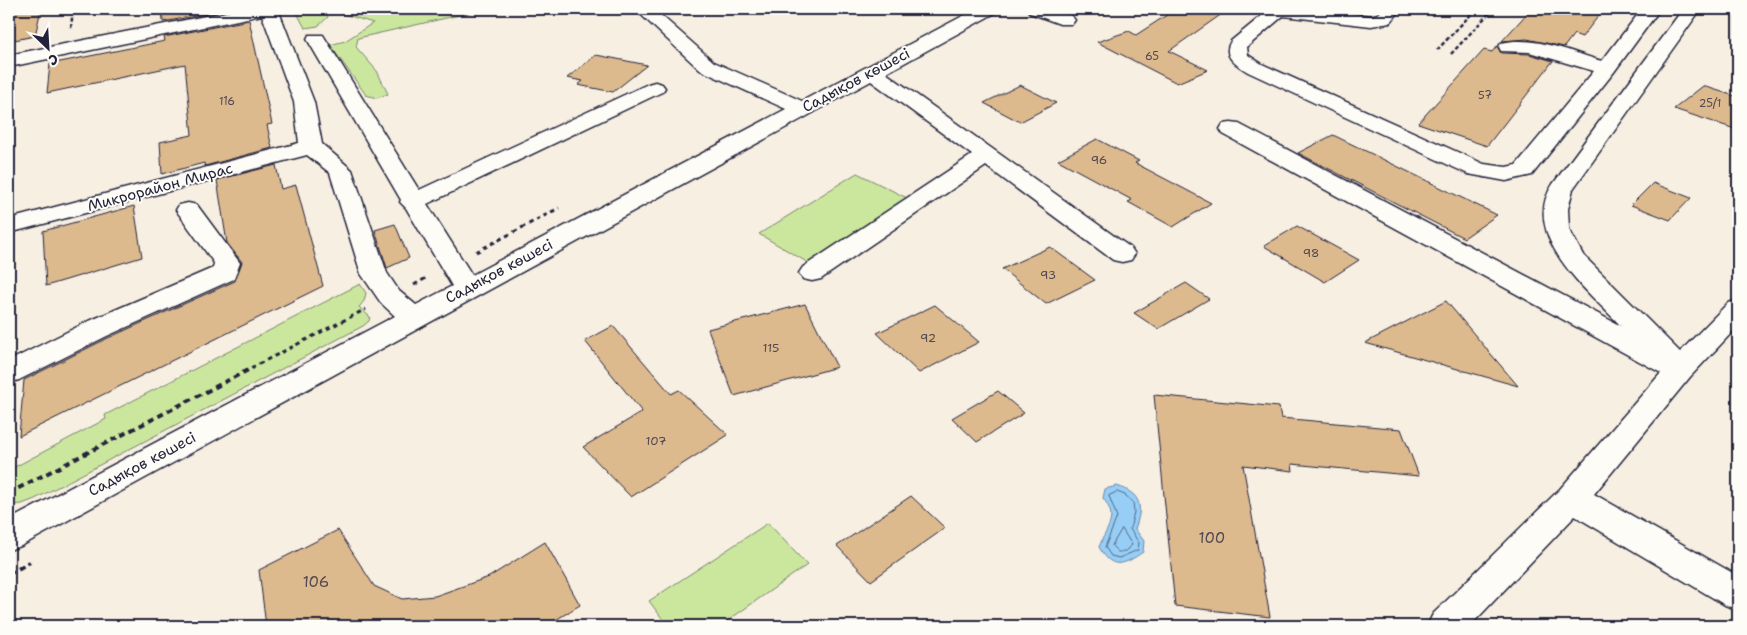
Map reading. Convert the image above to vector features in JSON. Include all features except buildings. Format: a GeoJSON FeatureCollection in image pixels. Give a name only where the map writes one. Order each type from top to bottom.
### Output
{"type":"FeatureCollection","features":[{"type":"Feature","properties":{"kind":"street"},"geometry":{"type":"LineString","coordinates":[[10,66],[268,9],[304,102],[310,148],[341,170],[374,274],[390,297],[414,317]]}},
{"type":"Feature","properties":{"kind":"street"},"geometry":{"type":"LineString","coordinates":[[644,9],[707,66],[803,109]]}},
{"type":"Feature","properties":{"kind":"street","name":"Садықов көшесі"},"geometry":{"type":"LineString","coordinates":[[9,536],[467,288],[990,9]]}},
{"type":"Feature","properties":{"kind":"street"},"geometry":{"type":"LineString","coordinates":[[1036,9],[1066,20]]}},
{"type":"Feature","properties":{"kind":"street"},"geometry":{"type":"LineString","coordinates":[[1393,10],[1384,19],[1370,21],[1280,10],[1238,45],[1238,57],[1272,76],[1476,169],[1493,174],[1514,175],[1524,170],[1607,68],[1651,9]]}},
{"type":"Feature","properties":{"kind":"street"},"geometry":{"type":"LineString","coordinates":[[1680,370],[1572,259],[1557,229],[1556,209],[1561,189],[1692,9]]}},
{"type":"Feature","properties":{"kind":"street"},"geometry":{"type":"LineString","coordinates":[[316,40],[412,202],[467,288]]}},
{"type":"Feature","properties":{"kind":"street"},"geometry":{"type":"LineString","coordinates":[[1508,47],[1531,47],[1607,68]]}},
{"type":"Feature","properties":{"kind":"street"},"geometry":{"type":"LineString","coordinates":[[872,72],[1122,254]]}},
{"type":"Feature","properties":{"kind":"street"},"geometry":{"type":"LineString","coordinates":[[412,202],[656,88]]}},
{"type":"Feature","properties":{"kind":"street"},"geometry":{"type":"LineString","coordinates":[[1231,129],[1680,370]]}},
{"type":"Feature","properties":{"kind":"street","name":"Микрорайон Мирас"},"geometry":{"type":"LineString","coordinates":[[9,226],[310,148]]}},
{"type":"Feature","properties":{"kind":"street"},"geometry":{"type":"LineString","coordinates":[[812,273],[987,155]]}},
{"type":"Feature","properties":{"kind":"street"},"geometry":{"type":"LineString","coordinates":[[9,373],[97,329],[225,273],[227,263],[188,210]]}},
{"type":"Feature","properties":{"kind":"street"},"geometry":{"type":"LineString","coordinates":[[1446,626],[1572,498],[1680,370],[1738,309]]}},
{"type":"Feature","properties":{"kind":"street"},"geometry":{"type":"LineString","coordinates":[[1572,498],[1738,594]]}},
{"type":"Feature","properties":{"kind":"path"},"geometry":{"type":"LineString","coordinates":[[1436,50],[1476,9]]}},
{"type":"Feature","properties":{"kind":"path"},"geometry":{"type":"LineString","coordinates":[[1450,54],[1493,9]]}},
{"type":"Feature","properties":{"kind":"green space"},"geometry":{"type":"Polygon","coordinates":[[[295,9],[326,9],[328,17],[318,26],[305,28],[295,9]]]}},
{"type":"Feature","properties":{"kind":"green space"},"geometry":{"type":"Polygon","coordinates":[[[341,9],[486,9],[358,38],[356,47],[377,71],[388,94],[377,98],[366,95],[330,45],[345,41],[373,23],[340,13],[341,9]]]}},
{"type":"Feature","properties":{"kind":"green space"},"geometry":{"type":"Polygon","coordinates":[[[857,173],[909,199],[812,265],[759,234],[857,173]]]}},
{"type":"Feature","properties":{"kind":"green space"},"geometry":{"type":"Polygon","coordinates":[[[360,284],[366,293],[364,301],[359,307],[370,317],[369,321],[363,326],[35,499],[22,504],[9,505],[9,470],[106,419],[105,415],[360,284]]]}},
{"type":"Feature","properties":{"kind":"green space"},"geometry":{"type":"Polygon","coordinates":[[[768,523],[807,565],[720,626],[668,626],[649,601],[768,523]]]}},
{"type":"Feature","properties":{"kind":"water"},"geometry":{"type":"Polygon","coordinates":[[[1117,486],[1136,497],[1139,514],[1135,529],[1144,541],[1143,552],[1130,560],[1114,563],[1104,555],[1099,547],[1111,517],[1108,505],[1103,498],[1105,489],[1117,486]]]}}]}
